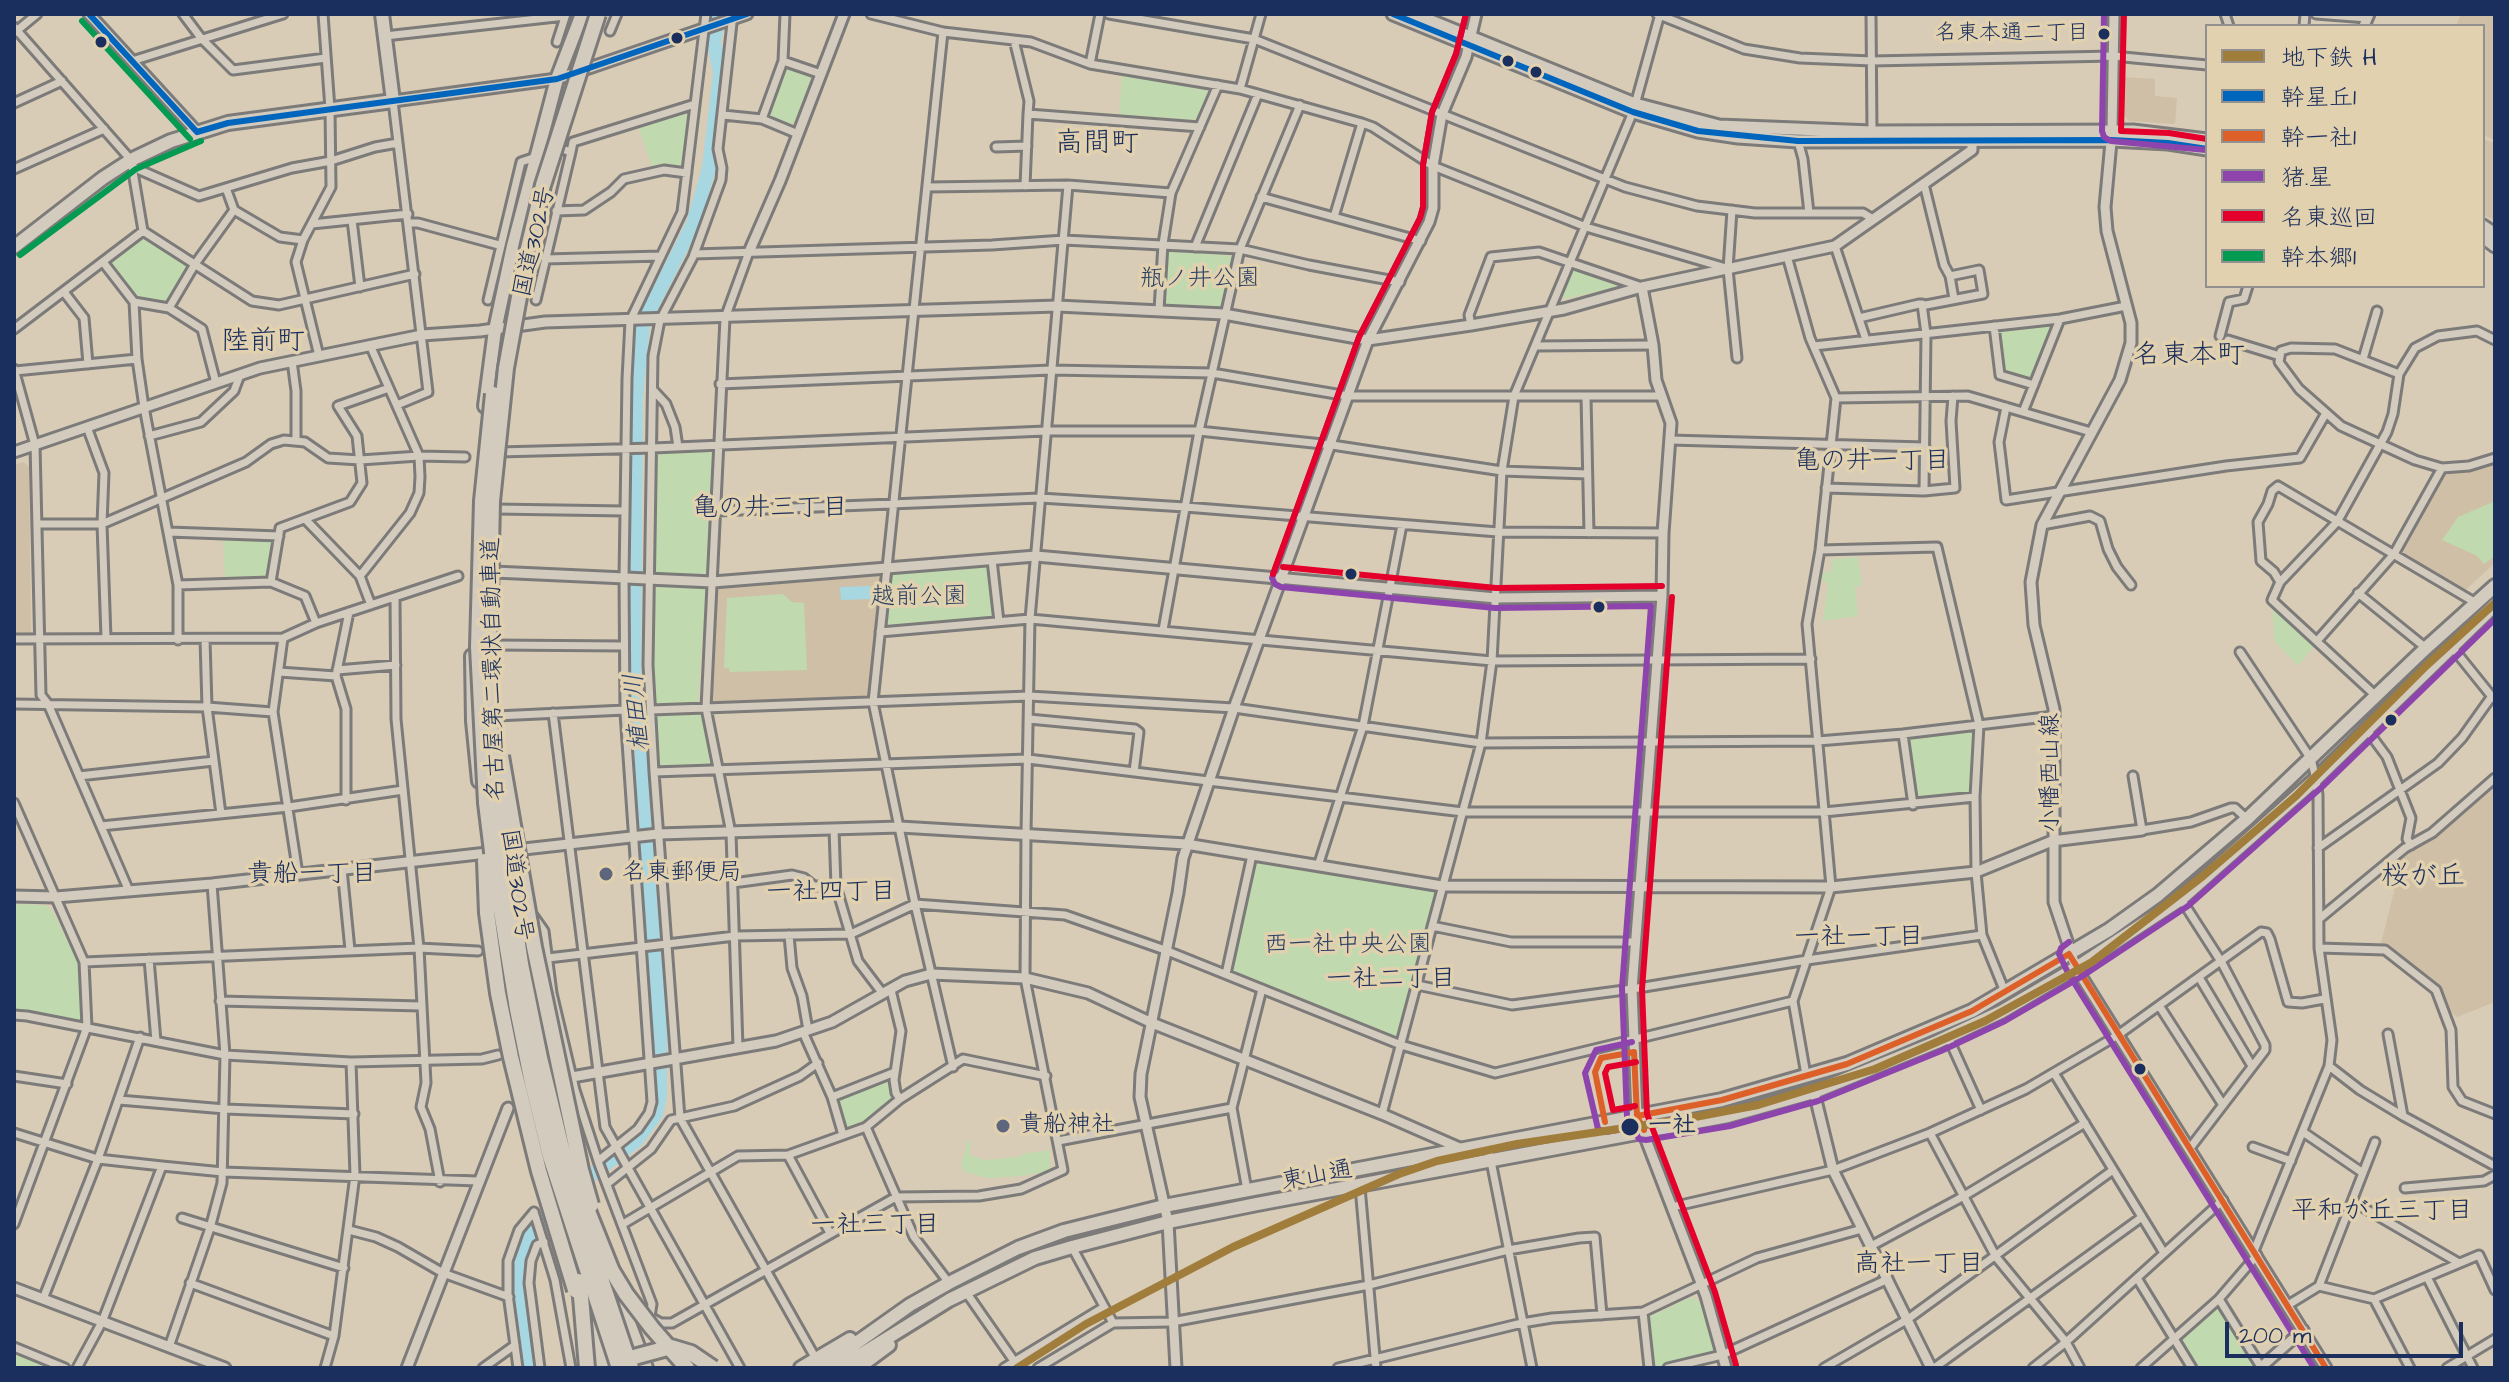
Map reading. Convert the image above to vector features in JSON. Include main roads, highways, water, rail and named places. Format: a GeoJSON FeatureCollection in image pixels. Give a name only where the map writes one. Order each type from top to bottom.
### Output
{"type":"FeatureCollection","features":[{"type":"Feature","properties":{"kind":"highway","name":"名古屋第二環状自動車道"},"geometry":{"type":"LineString","coordinates":[[585,14],[532,194],[506,313],[482,501],[478,647],[482,741],[494,868],[514,993],[550,1156],[621,1368]]}},
{"type":"Feature","properties":{"kind":"highway","name":"名古屋第二環状自動車道"},"geometry":{"type":"LineString","coordinates":[[598,14],[543,185],[506,368],[492,501],[489,575],[491,734],[505,867],[540,1058],[587,1237],[640,1365]]}},
{"type":"Feature","properties":{"kind":"highway"},"geometry":{"type":"LineString","coordinates":[[490,689],[534,947],[594,1230]]}},
{"type":"Feature","properties":{"kind":"highway"},"geometry":{"type":"LineString","coordinates":[[482,741],[487,913],[508,1044],[539,1171],[575,1290],[601,1361]]}},
{"type":"Feature","properties":{"kind":"highway"},"geometry":{"type":"LineString","coordinates":[[550,1156],[548,1169],[581,1297],[587,1368]]}},
{"type":"Feature","properties":{"kind":"highway"},"geometry":{"type":"LineString","coordinates":[[566,1165],[573,1170],[612,1271],[626,1294],[687,1368]]}},
{"type":"Feature","properties":{"kind":"highway"},"geometry":{"type":"LineString","coordinates":[[621,1368],[634,1357],[671,1347],[691,1353],[713,1368]]}},
{"type":"Feature","properties":{"kind":"main road"},"geometry":{"type":"LineString","coordinates":[[14,247],[132,163],[197,132],[228,123],[393,101],[382,14]]}},
{"type":"Feature","properties":{"kind":"main road","name":"国道302号"},"geometry":{"type":"LineString","coordinates":[[585,14],[557,79],[495,330],[477,482],[473,574],[473,721],[485,853],[512,1010],[601,1361]]}},
{"type":"Feature","properties":{"kind":"main road","name":"国道302号"},"geometry":{"type":"LineString","coordinates":[[589,1210],[575,1180],[549,1085],[532,1006],[509,851],[496,716],[493,645],[499,452],[516,326],[542,209],[565,150],[582,70],[604,14]]}},
{"type":"Feature","properties":{"kind":"main road"},"geometry":{"type":"LineString","coordinates":[[1393,14],[1698,131],[1798,141],[2111,135],[2205,149]]}},
{"type":"Feature","properties":{"kind":"main road"},"geometry":{"type":"LineString","coordinates":[[1414,14],[1470,42]]}},
{"type":"Feature","properties":{"kind":"main road"},"geometry":{"type":"LineString","coordinates":[[1634,108],[1719,126],[1972,137]]}},
{"type":"Feature","properties":{"kind":"main road"},"geometry":{"type":"LineString","coordinates":[[2111,135],[2133,131],[2205,140]]}},
{"type":"Feature","properties":{"kind":"main road","name":"東山通"},"geometry":{"type":"LineString","coordinates":[[801,1368],[819,1363],[949,1283],[1018,1248],[1064,1231],[1164,1206],[1722,1100],[1847,1064],[1972,1011],[2069,954],[2158,895],[2247,819],[2495,586]]}},
{"type":"Feature","properties":{"kind":"main road","name":"東山通"},"geometry":{"type":"LineString","coordinates":[[839,1368],[949,1300],[1035,1258],[1168,1222],[1728,1116],[1814,1092],[1948,1037],[2001,1012],[2076,968],[2181,899],[2316,779],[2495,605]]}},
{"type":"Feature","properties":{"kind":"main road"},"geometry":{"type":"LineString","coordinates":[[594,1230],[640,1365]]}},
{"type":"Feature","properties":{"kind":"main road"},"geometry":{"type":"LineString","coordinates":[[858,1368],[949,1300]]}},
{"type":"Feature","properties":{"kind":"main road"},"geometry":{"type":"LineString","coordinates":[[640,1365],[650,1317]]}},
{"type":"Feature","properties":{"kind":"water"},"geometry":{"type":"Polygon","coordinates":[[[870,586],[871,599],[841,600],[840,587],[870,586]]]}},
{"type":"Feature","properties":{"kind":"waterway","name":"植田川"},"geometry":{"type":"LineString","coordinates":[[529,1368],[520,1300],[518,1264],[522,1248],[530,1233],[590,1176],[636,1141],[656,1114],[660,1097],[660,1029],[642,794],[642,737],[634,694],[636,398],[643,323],[693,224],[709,168],[720,73],[714,42],[719,14]]}},
{"type":"Feature","properties":{"kind":"metro line","name":"H"},"geometry":{"type":"LineString","coordinates":[[1017,1368],[1086,1324],[1233,1247],[1399,1174],[1437,1161],[1517,1144],[1758,1105],[1875,1069],[1985,1021],[2092,962],[2203,876],[2296,796],[2426,666],[2495,603]]}},
{"type":"Feature","properties":{"kind":"place","name":"名東本通二丁目"},"geometry":{"type":"Point","coordinates":[2104,34]}},
{"type":"Feature","properties":{"kind":"place","name":"名東郵便局"},"geometry":{"type":"Point","coordinates":[606,874]}},
{"type":"Feature","properties":{"kind":"place","name":"貴船神社"},"geometry":{"type":"Point","coordinates":[1003,1126]}},
{"type":"Feature","properties":{"kind":"place","name":"一社"},"geometry":{"type":"Point","coordinates":[1630,1127]}},
{"type":"Feature","properties":{"kind":"district","name":"高間町"},"geometry":{"type":"Point","coordinates":[1097,145]}},
{"type":"Feature","properties":{"kind":"district","name":"陸前町"},"geometry":{"type":"Point","coordinates":[263,343]}},
{"type":"Feature","properties":{"kind":"district","name":"名東本町"},"geometry":{"type":"Point","coordinates":[2189,357]}},
{"type":"Feature","properties":{"kind":"district","name":"亀の井一丁目"},"geometry":{"type":"Point","coordinates":[1872,463]}},
{"type":"Feature","properties":{"kind":"district","name":"亀の井三丁目"},"geometry":{"type":"Point","coordinates":[770,510]}},
{"type":"Feature","properties":{"kind":"district","name":"貴船一丁目"},"geometry":{"type":"Point","coordinates":[312,876]}},
{"type":"Feature","properties":{"kind":"district","name":"桜が丘"},"geometry":{"type":"Point","coordinates":[2423,878]}},
{"type":"Feature","properties":{"kind":"district","name":"一社四丁目"},"geometry":{"type":"Point","coordinates":[831,894]}},
{"type":"Feature","properties":{"kind":"district","name":"一社一丁目"},"geometry":{"type":"Point","coordinates":[1859,939]}},
{"type":"Feature","properties":{"kind":"district","name":"一社二丁目"},"geometry":{"type":"Point","coordinates":[1391,981]}},
{"type":"Feature","properties":{"kind":"district","name":"平和が丘三丁目"},"geometry":{"type":"Point","coordinates":[2382,1213]}},
{"type":"Feature","properties":{"kind":"district","name":"一社三丁目"},"geometry":{"type":"Point","coordinates":[875,1227]}},
{"type":"Feature","properties":{"kind":"district","name":"高社一丁目"},"geometry":{"type":"Point","coordinates":[1919,1266]}},
{"type":"Feature","properties":{"kind":"park label","name":"瓶ノ井公園"},"geometry":{"type":"Point","coordinates":[1200,280]}},
{"type":"Feature","properties":{"kind":"park label","name":"越前公園"},"geometry":{"type":"Point","coordinates":[919,598]}},
{"type":"Feature","properties":{"kind":"park label","name":"西一社中央公園"},"geometry":{"type":"Point","coordinates":[1348,946]}}]}
